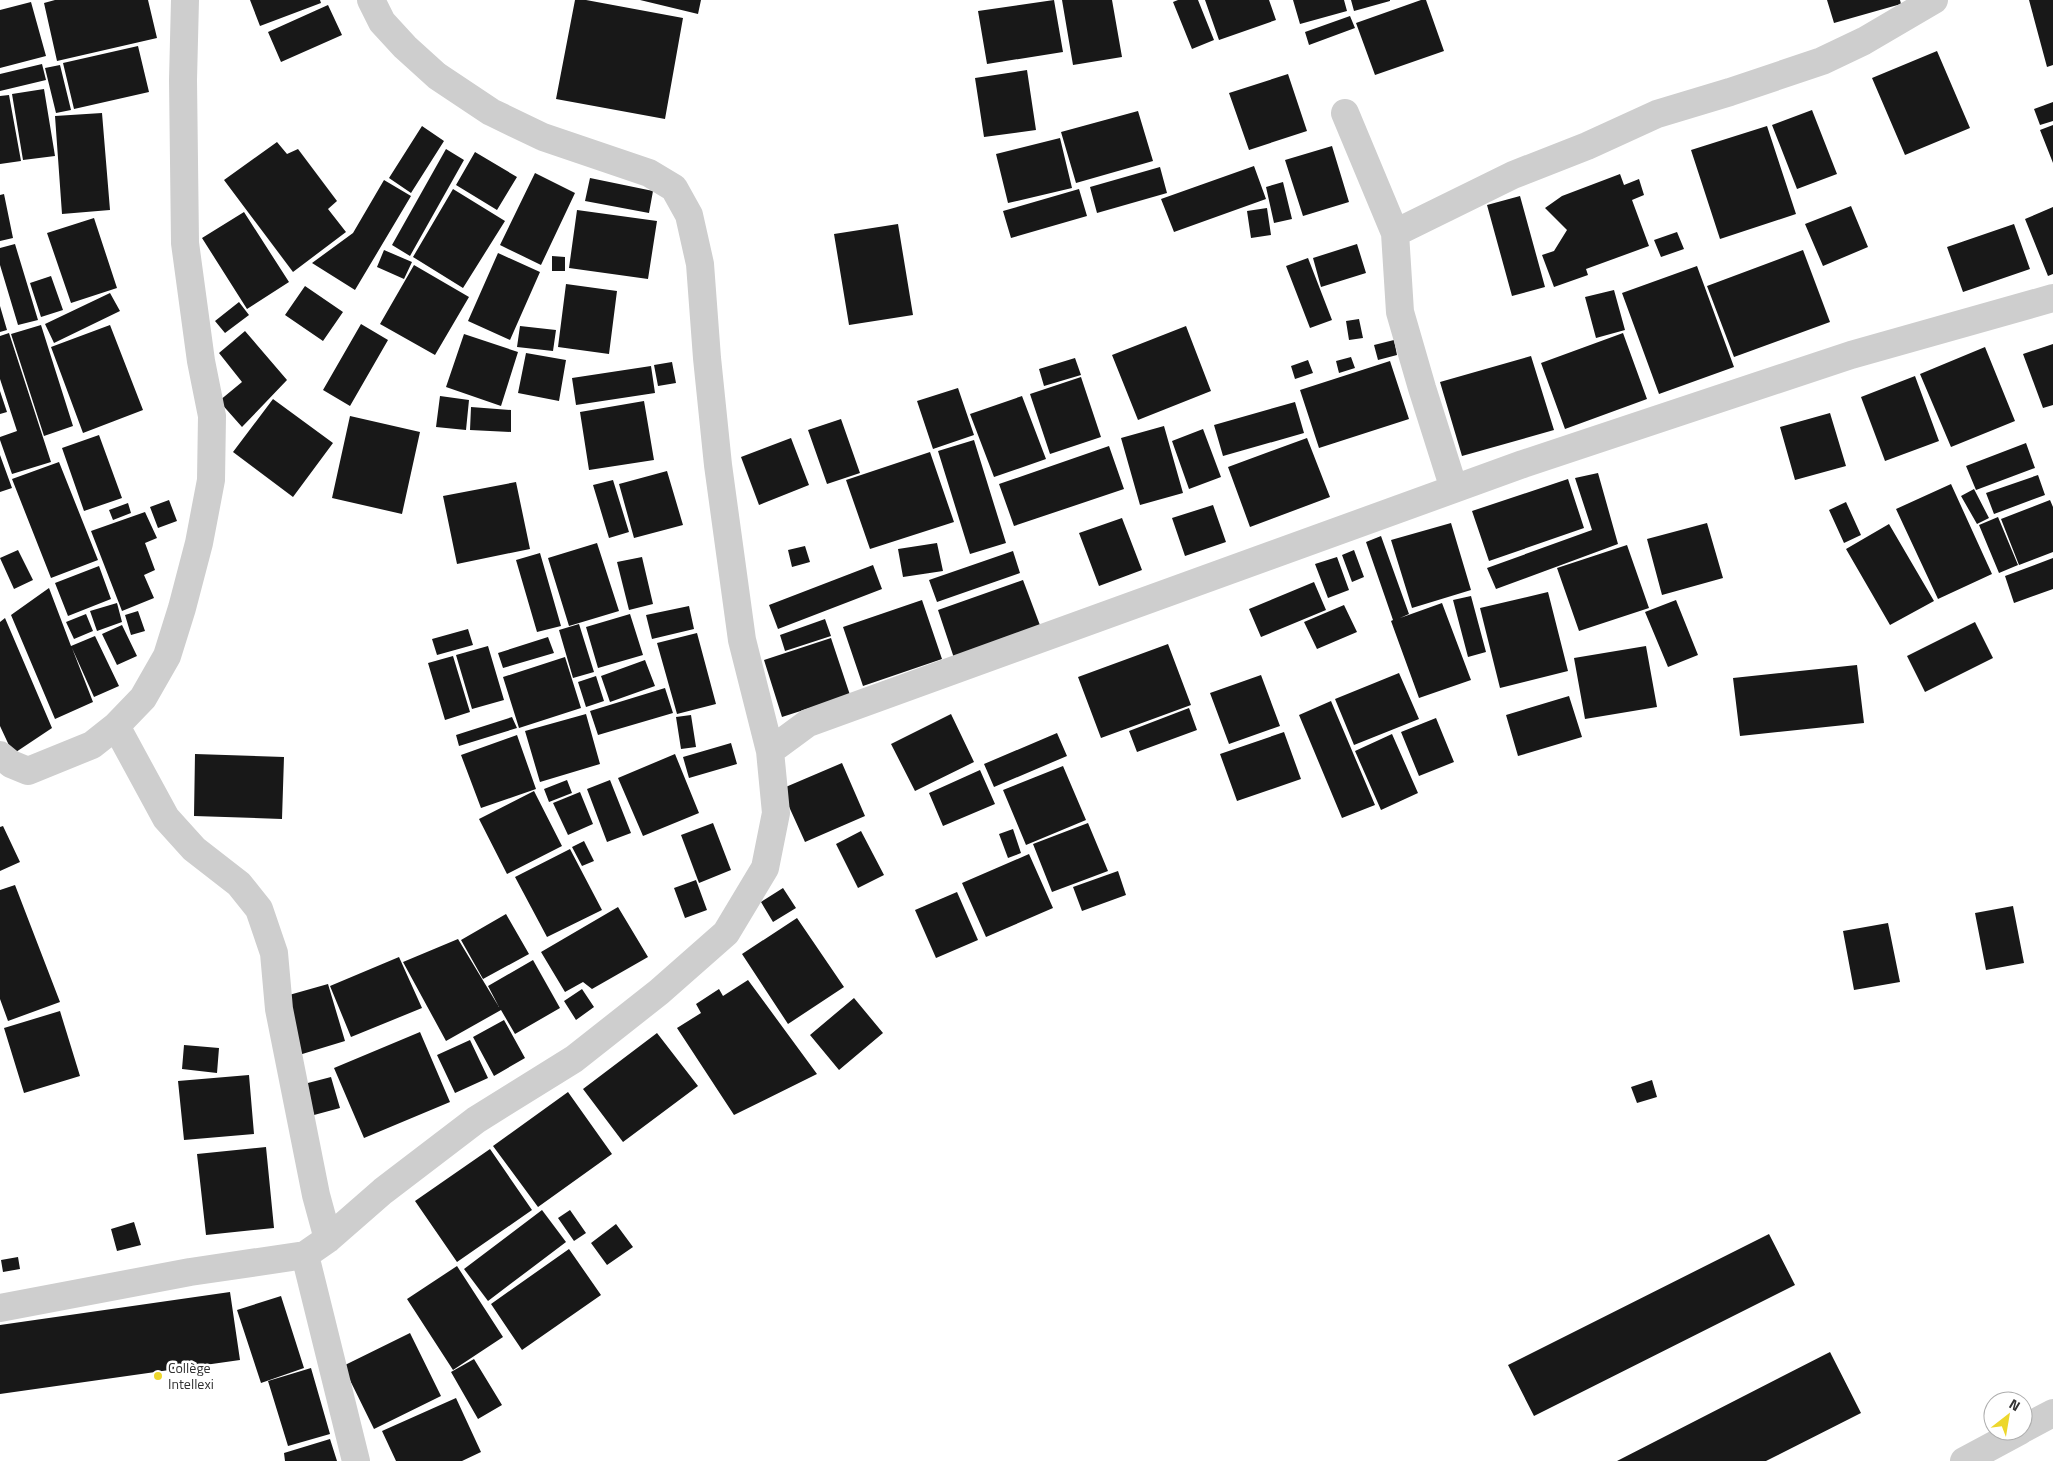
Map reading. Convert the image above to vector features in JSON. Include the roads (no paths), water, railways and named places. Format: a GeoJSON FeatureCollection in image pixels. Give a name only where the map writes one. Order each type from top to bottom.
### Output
{"type":"FeatureCollection","features":[{"type":"Feature","properties":{"kind":"street"},"geometry":{"type":"LineString","coordinates":[[0,756],[10,764],[28,771],[92,745],[116,726],[143,698],[167,656],[182,608],[211,480],[212,416],[201,361],[185,243],[183,80],[185,0]]}},
{"type":"Feature","properties":{"kind":"street"},"geometry":{"type":"LineString","coordinates":[[0,1308],[190,1272],[305,1255],[328,1239],[383,1191],[476,1120],[574,1060],[659,992],[726,933],[765,868],[776,813],[770,751],[742,640],[718,465],[700,264],[685,208],[674,188],[649,173],[544,137],[491,112],[438,76],[404,48],[382,22],[372,0]]}},
{"type":"Feature","properties":{"kind":"street"},"geometry":{"type":"LineString","coordinates":[[1395,233],[1513,175],[1587,146],[1656,114],[1730,92],[1822,61],[1864,41],[1934,0]]}},
{"type":"Feature","properties":{"kind":"street"},"geometry":{"type":"LineString","coordinates":[[1345,113],[1395,233],[1400,312],[1454,489]]}},
{"type":"Feature","properties":{"kind":"street"},"geometry":{"type":"LineString","coordinates":[[770,751],[808,723],[1454,489],[1852,355],[2053,298]]}},
{"type":"Feature","properties":{"kind":"street"},"geometry":{"type":"LineString","coordinates":[[116,726],[166,818],[194,849],[239,884],[259,909],[274,953],[279,1009],[316,1195],[328,1239]]}},
{"type":"Feature","properties":{"kind":"street"},"geometry":{"type":"LineString","coordinates":[[305,1255],[356,1461]]}},
{"type":"Feature","properties":{"kind":"street"},"geometry":{"type":"LineString","coordinates":[[2033,1424],[2053,1413]]}},
{"type":"Feature","properties":{"kind":"street"},"geometry":{"type":"LineString","coordinates":[[1964,1461],[2001,1441]]}},
{"type":"Feature","properties":{"kind":"place","name":"Collège Intellexi"},"geometry":{"type":"Point","coordinates":[158,1376]}}]}
